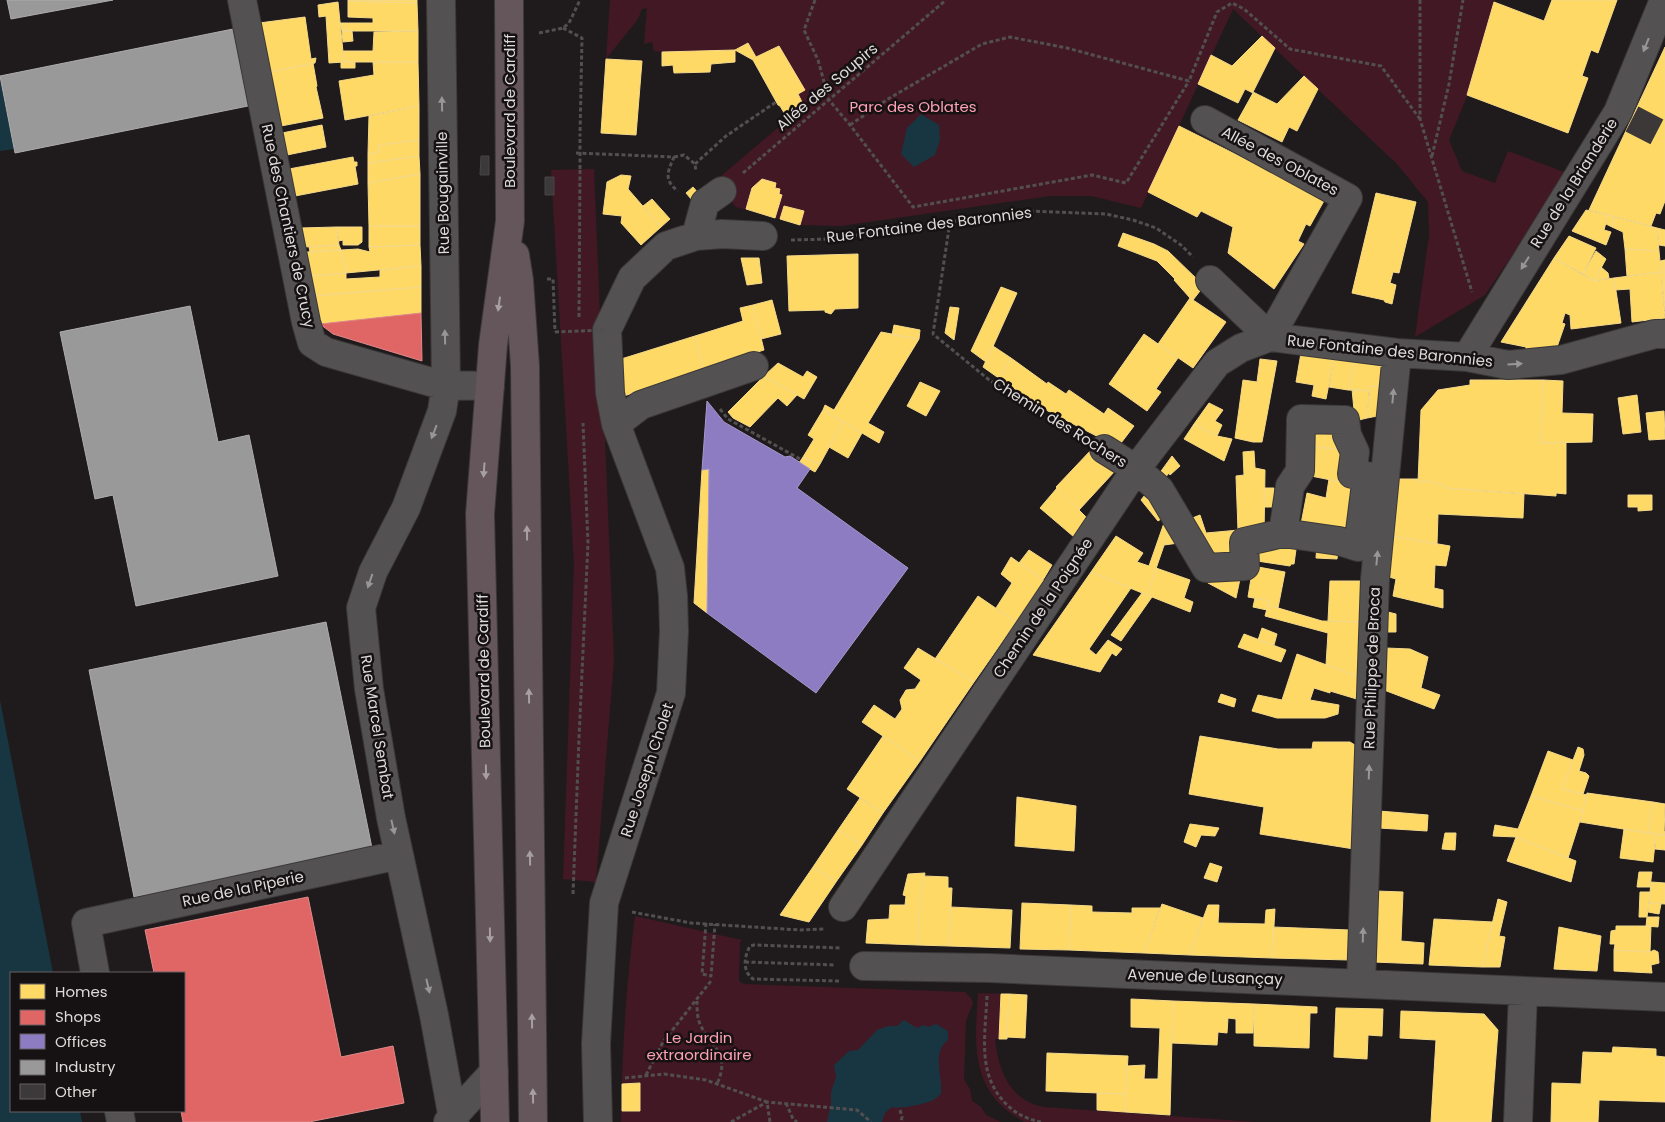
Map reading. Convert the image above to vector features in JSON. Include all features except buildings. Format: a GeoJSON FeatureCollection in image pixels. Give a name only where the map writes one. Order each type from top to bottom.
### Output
{"type":"FeatureCollection","features":[{"type":"Feature","properties":{"kind":"main road","name":"Boulevard de Cardiff"},"geometry":{"type":"LineString","coordinates":[[495,1122],[480,514],[493,345],[510,221],[509,0]]}},
{"type":"Feature","properties":{"kind":"main road","name":"Boulevard de Cardiff"},"geometry":{"type":"LineString","coordinates":[[510,221],[519,280],[525,359],[533,1122]]}},
{"type":"Feature","properties":{"kind":"main road"},"geometry":{"type":"LineString","coordinates":[[494,1072],[532,1069]]}},
{"type":"Feature","properties":{"kind":"street","name":"Rue des Chantiers de Crucy"},"geometry":{"type":"LineString","coordinates":[[242,0],[306,322],[312,343],[326,352],[446,385]]}},
{"type":"Feature","properties":{"kind":"street","name":"Rue Bougainville"},"geometry":{"type":"LineString","coordinates":[[441,0],[446,385]]}},
{"type":"Feature","properties":{"kind":"street","name":"Rue de la Brianderie"},"geometry":{"type":"LineString","coordinates":[[1467,357],[1625,116],[1664,0]]}},
{"type":"Feature","properties":{"kind":"street","name":"Allée des Oblates"},"geometry":{"type":"LineString","coordinates":[[1205,120],[1348,198],[1270,337]]}},
{"type":"Feature","properties":{"kind":"street"},"geometry":{"type":"LineString","coordinates":[[696,236],[705,203],[722,191]]}},
{"type":"Feature","properties":{"kind":"street"},"geometry":{"type":"LineString","coordinates":[[607,330],[632,278],[666,246],[696,236],[722,234],[763,236]]}},
{"type":"Feature","properties":{"kind":"street","name":"Rue Fontaine des Baronnies"},"geometry":{"type":"LineString","coordinates":[[1210,280],[1270,337],[1397,353],[1467,357],[1508,365],[1561,360],[1654,334],[1665,334]]}},
{"type":"Feature","properties":{"kind":"street","name":"Rue Joseph Cholet"},"geometry":{"type":"LineString","coordinates":[[598,1122],[596,1044],[604,903],[671,693],[674,631],[670,568],[616,424],[610,393],[607,330]]}},
{"type":"Feature","properties":{"kind":"street","name":"Chemin de la Poignée"},"geometry":{"type":"LineString","coordinates":[[843,907],[1136,469],[1218,363],[1242,348],[1270,337]]}},
{"type":"Feature","properties":{"kind":"street","name":"Rue Philippe de Broca"},"geometry":{"type":"LineString","coordinates":[[1362,984],[1375,579],[1397,353]]}},
{"type":"Feature","properties":{"kind":"street"},"geometry":{"type":"LineString","coordinates":[[616,424],[641,405],[754,366]]}},
{"type":"Feature","properties":{"kind":"street"},"geometry":{"type":"LineString","coordinates":[[446,385],[490,386]]}},
{"type":"Feature","properties":{"kind":"street","name":"Rue Marcel Sembat"},"geometry":{"type":"LineString","coordinates":[[446,385],[442,411],[409,499],[373,572],[361,608],[369,690],[391,818],[434,1016],[452,1121]]}},
{"type":"Feature","properties":{"kind":"street"},"geometry":{"type":"LineString","coordinates":[[1301,419],[1345,420],[1347,435],[1355,452],[1352,474],[1367,476],[1358,547],[1338,541],[1283,533],[1290,486],[1300,471],[1301,419]]}},
{"type":"Feature","properties":{"kind":"street","name":"Chemin des Rochers"},"geometry":{"type":"LineString","coordinates":[[1104,448],[1136,469],[1160,490],[1206,568],[1245,566],[1244,542],[1283,533]]}},
{"type":"Feature","properties":{"kind":"street","name":"Rue de la Piperie"},"geometry":{"type":"LineString","coordinates":[[95,972],[86,923],[399,855]]}},
{"type":"Feature","properties":{"kind":"street","name":"Avenue de Lusançay"},"geometry":{"type":"LineString","coordinates":[[853,961],[1665,997]]}},
{"type":"Feature","properties":{"kind":"street"},"geometry":{"type":"LineString","coordinates":[[1518,1122],[1523,992]]}},
{"type":"Feature","properties":{"kind":"street"},"geometry":{"type":"LineString","coordinates":[[452,1121],[494,1072]]}},
{"type":"Feature","properties":{"kind":"path"},"geometry":{"type":"LineString","coordinates":[[509,40],[563,28],[569,23],[580,0]]}},
{"type":"Feature","properties":{"kind":"path"},"geometry":{"type":"LineString","coordinates":[[814,0],[804,30],[818,60],[828,100],[850,125],[913,207],[1092,175],[1126,183],[1190,81],[1216,12],[1232,3],[1244,9],[1290,50],[1381,66],[1420,118]]}},
{"type":"Feature","properties":{"kind":"path","name":"Allée des Soupirs"},"geometry":{"type":"LineString","coordinates":[[722,191],[946,0]]}},
{"type":"Feature","properties":{"kind":"path"},"geometry":{"type":"LineString","coordinates":[[1420,0],[1420,118],[1475,301],[1491,318]]}},
{"type":"Feature","properties":{"kind":"path"},"geometry":{"type":"LineString","coordinates":[[1432,157],[1449,84],[1463,0]]}},
{"type":"Feature","properties":{"kind":"path"},"geometry":{"type":"LineString","coordinates":[[563,28],[582,38],[579,320]]}},
{"type":"Feature","properties":{"kind":"path"},"geometry":{"type":"LineString","coordinates":[[850,125],[888,99],[982,44],[1010,37],[1067,48],[1190,81]]}},
{"type":"Feature","properties":{"kind":"path"},"geometry":{"type":"LineString","coordinates":[[695,164],[726,136],[776,102]]}},
{"type":"Feature","properties":{"kind":"path"},"geometry":{"type":"LineString","coordinates":[[576,153],[674,157],[684,155],[695,164],[697,176]]}},
{"type":"Feature","properties":{"kind":"path"},"geometry":{"type":"LineString","coordinates":[[674,157],[667,172],[671,186],[680,193],[685,190]]}},
{"type":"Feature","properties":{"kind":"path","name":"Rue Fontaine des Baronnies"},"geometry":{"type":"LineString","coordinates":[[763,236],[792,240],[829,239],[1027,211],[1106,214],[1133,220],[1156,228],[1181,245],[1194,258],[1210,280]]}},
{"type":"Feature","properties":{"kind":"path","name":"Chemin des Rochers"},"geometry":{"type":"LineString","coordinates":[[950,222],[933,334],[988,378],[1035,411],[1104,448]]}},
{"type":"Feature","properties":{"kind":"path"},"geometry":{"type":"LineString","coordinates":[[553,282],[556,332],[607,330]]}},
{"type":"Feature","properties":{"kind":"path"},"geometry":{"type":"LineString","coordinates":[[580,330],[580,340]]}},
{"type":"Feature","properties":{"kind":"path"},"geometry":{"type":"LineString","coordinates":[[720,409],[728,419],[800,459]]}},
{"type":"Feature","properties":{"kind":"path"},"geometry":{"type":"LineString","coordinates":[[573,903],[588,543],[583,417]]}},
{"type":"Feature","properties":{"kind":"path"},"geometry":{"type":"LineString","coordinates":[[640,913],[706,924],[816,931]]}},
{"type":"Feature","properties":{"kind":"path"},"geometry":{"type":"LineString","coordinates":[[706,924],[702,974],[711,976],[715,924]]}},
{"type":"Feature","properties":{"kind":"path"},"geometry":{"type":"LineString","coordinates":[[754,945],[853,961],[856,981],[752,979],[746,972],[745,962],[750,946],[754,945]]}},
{"type":"Feature","properties":{"kind":"path"},"geometry":{"type":"LineString","coordinates":[[745,962],[853,961]]}},
{"type":"Feature","properties":{"kind":"path"},"geometry":{"type":"LineString","coordinates":[[745,962],[853,961]]}},
{"type":"Feature","properties":{"kind":"path"},"geometry":{"type":"LineString","coordinates":[[989,968],[985,1054],[987,1070],[998,1095],[1008,1107],[1024,1117],[1042,1122]]}},
{"type":"Feature","properties":{"kind":"path"},"geometry":{"type":"LineString","coordinates":[[646,1076],[663,1042],[711,981]]}},
{"type":"Feature","properties":{"kind":"path"},"geometry":{"type":"LineString","coordinates":[[696,1000],[699,1024],[720,1054],[721,1074],[717,1084]]}},
{"type":"Feature","properties":{"kind":"path"},"geometry":{"type":"LineString","coordinates":[[621,1078],[664,1074],[706,1080],[767,1102],[857,1110],[871,1122]]}},
{"type":"Feature","properties":{"kind":"path"},"geometry":{"type":"LineString","coordinates":[[731,1122],[767,1102]]}},
{"type":"Feature","properties":{"kind":"path"},"geometry":{"type":"LineString","coordinates":[[767,1102],[770,1122]]}},
{"type":"Feature","properties":{"kind":"path"},"geometry":{"type":"LineString","coordinates":[[786,1103],[797,1122]]}},
{"type":"Feature","properties":{"kind":"path"},"geometry":{"type":"LineString","coordinates":[[900,1110],[901,1122]]}},
{"type":"Feature","properties":{"kind":"green space","name":"Parc des Oblates"},"geometry":{"type":"Polygon","coordinates":[[[610,0],[1495,0],[1470,89],[1449,140],[1462,171],[1495,183],[1508,151],[1564,172],[1550,199],[1485,295],[1415,337],[1429,235],[1428,202],[1397,164],[1233,9],[1141,208],[1091,196],[1050,196],[841,226],[800,225],[736,207],[714,182],[787,120],[786,116],[802,102],[798,94],[804,90],[779,46],[756,57],[747,43],[735,50],[654,51],[652,42],[644,44],[647,8],[642,9],[638,19],[606,59],[610,0]]]}},
{"type":"Feature","properties":{"kind":"green space"},"geometry":{"type":"Polygon","coordinates":[[[594,169],[614,660],[596,882],[563,879],[574,564],[551,170],[594,169]]]}},
{"type":"Feature","properties":{"kind":"green space","name":"Le Jardin extraordinaire"},"geometry":{"type":"Polygon","coordinates":[[[635,916],[742,940],[740,942],[739,980],[744,984],[965,992],[973,1003],[966,1021],[964,1080],[970,1089],[972,1101],[981,1107],[986,1115],[1001,1122],[621,1122],[625,1019],[635,916]]]}},
{"type":"Feature","properties":{"kind":"green space"},"geometry":{"type":"Polygon","coordinates":[[[978,993],[1009,994],[1007,1039],[995,1039],[999,1062],[1003,1073],[1014,1091],[1032,1104],[1044,1107],[1256,1122],[1024,1122],[999,1103],[983,1078],[979,1065],[976,1037],[978,993]]]}},
{"type":"Feature","properties":{"kind":"water"},"geometry":{"type":"Polygon","coordinates":[[[0,79],[14,149],[0,151],[0,79]]]}},
{"type":"Feature","properties":{"kind":"water"},"geometry":{"type":"Polygon","coordinates":[[[921,114],[939,125],[940,140],[935,155],[914,167],[901,154],[907,128],[921,114]]]}},
{"type":"Feature","properties":{"kind":"water"},"geometry":{"type":"Polygon","coordinates":[[[0,700],[53,972],[10,972],[10,1112],[80,1112],[82,1122],[0,1122],[0,700]]]}},
{"type":"Feature","properties":{"kind":"water"},"geometry":{"type":"Polygon","coordinates":[[[904,1020],[917,1028],[936,1024],[948,1031],[948,1040],[940,1051],[939,1058],[941,1094],[934,1100],[923,1104],[892,1107],[885,1113],[882,1122],[827,1122],[831,1092],[836,1077],[834,1065],[849,1051],[858,1050],[877,1030],[888,1026],[897,1026],[904,1020]]]}},
{"type":"Feature","properties":{"kind":"tunnel"},"geometry":{"type":"LineString","coordinates":[[1632,119],[1665,136]]}}]}
